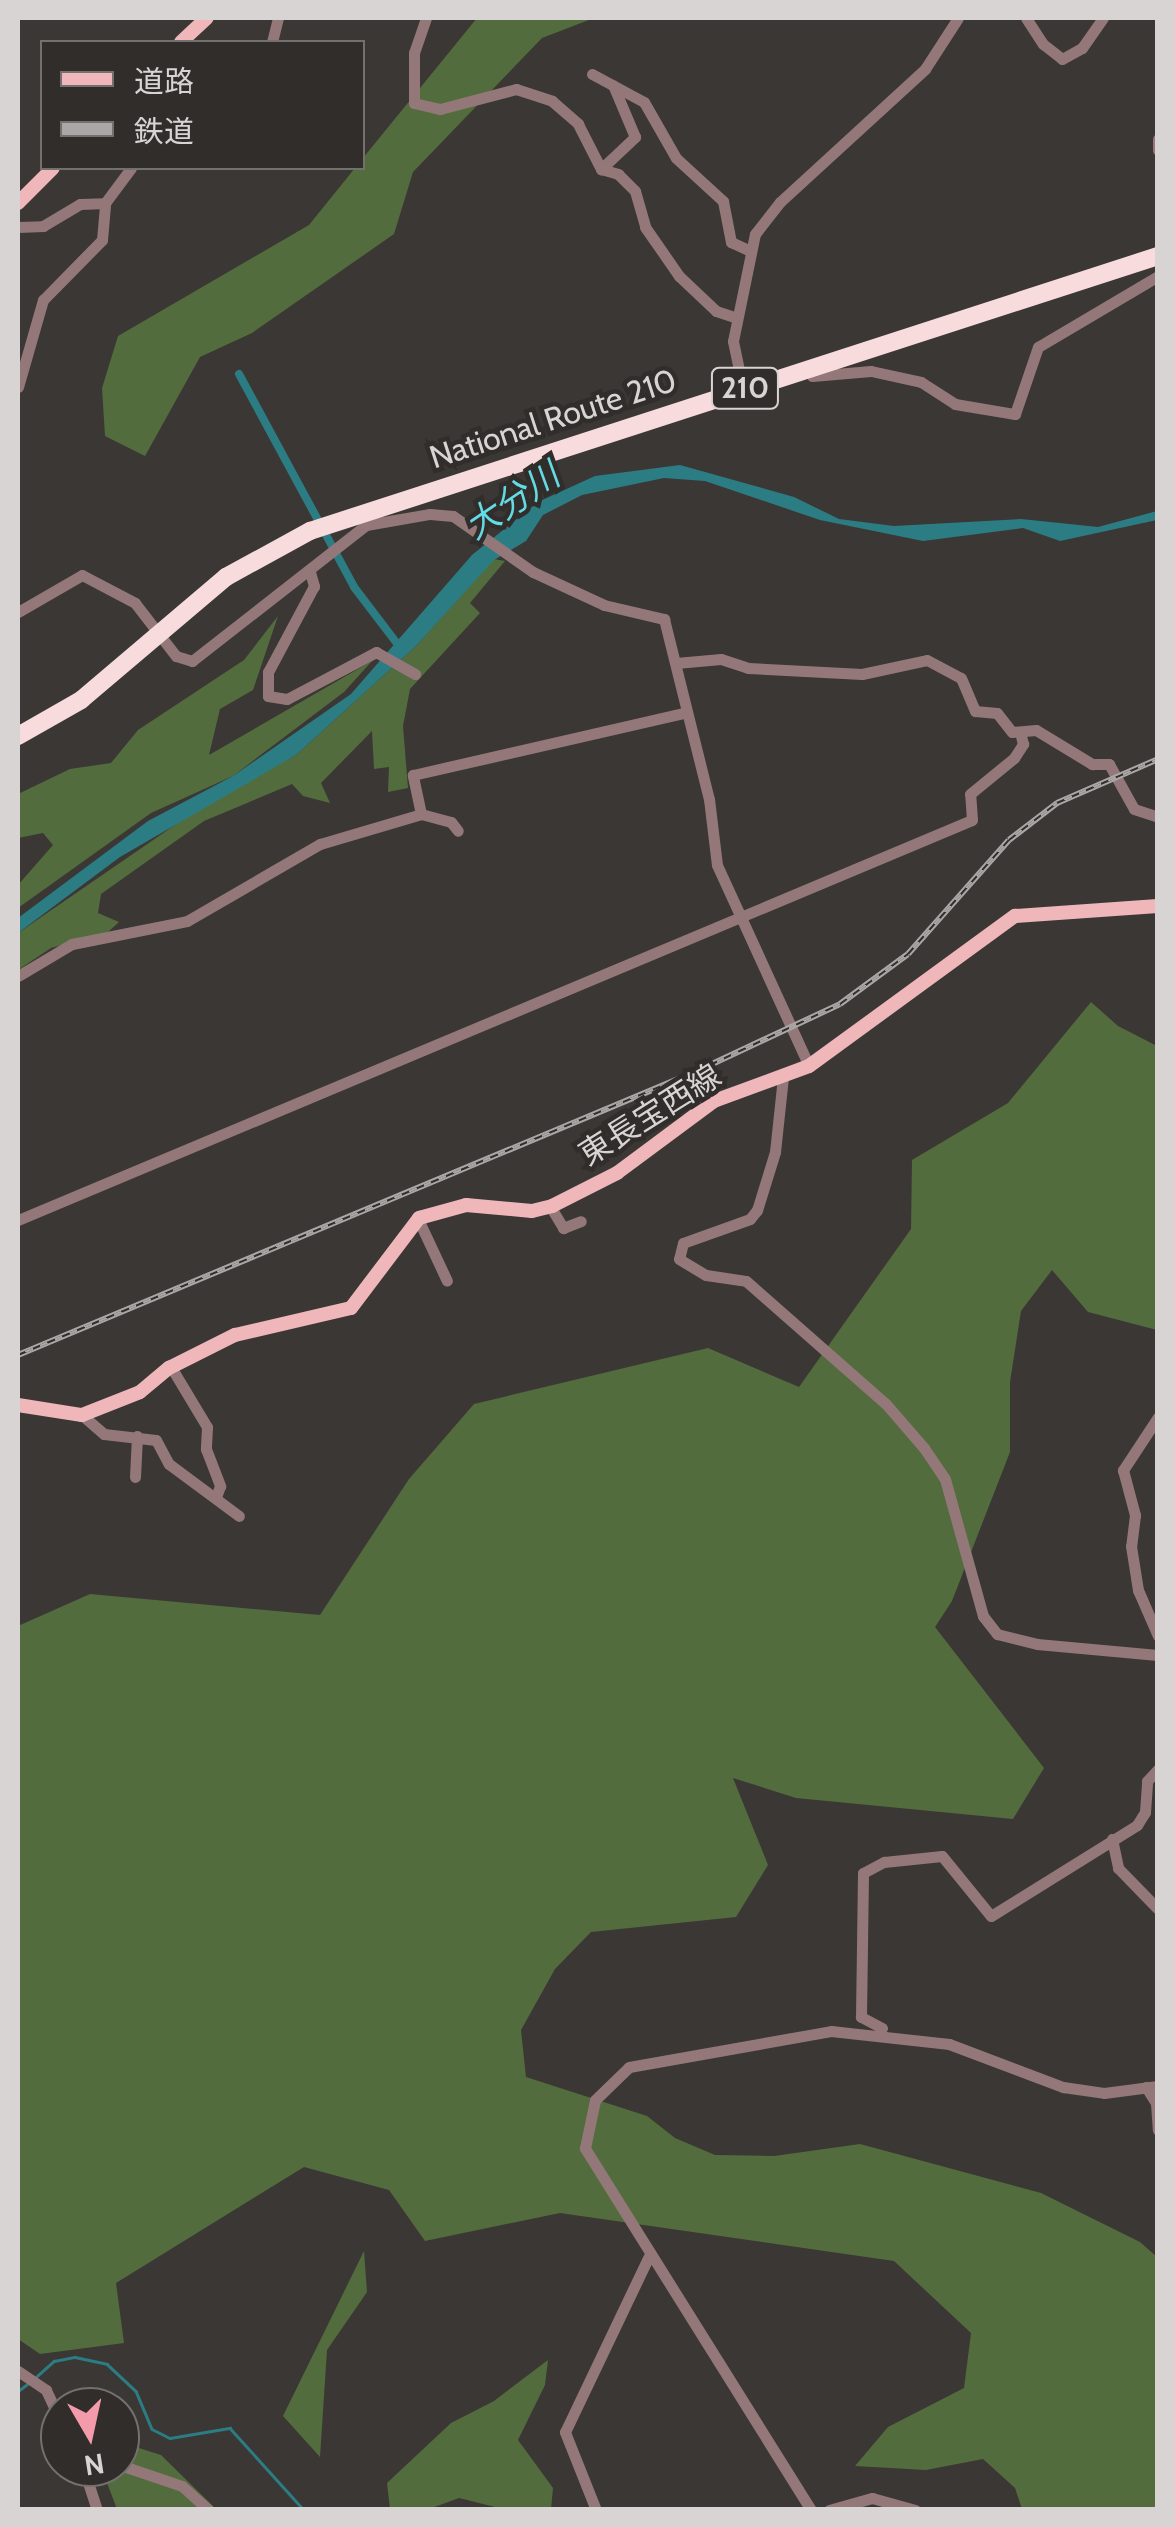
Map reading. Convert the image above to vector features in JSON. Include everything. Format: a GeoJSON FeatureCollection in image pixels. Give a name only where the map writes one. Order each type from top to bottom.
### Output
{"type":"FeatureCollection","features":[{"type":"Feature","properties":{"kind":"highway","name":"National Route 210"},"geometry":{"type":"LineString","coordinates":[[18,736],[81,700],[226,577],[310,531],[1158,256]]}},
{"type":"Feature","properties":{"kind":"main road"},"geometry":{"type":"LineString","coordinates":[[182,40],[206,18]]}},
{"type":"Feature","properties":{"kind":"main road"},"geometry":{"type":"LineString","coordinates":[[18,203],[51,170]]}},
{"type":"Feature","properties":{"kind":"main road","name":"東長宝西線"},"geometry":{"type":"LineString","coordinates":[[418,1219],[466,1205],[550,1206],[617,1173],[714,1100],[809,1066],[1015,916],[1158,906]]}},
{"type":"Feature","properties":{"kind":"main road"},"geometry":{"type":"LineString","coordinates":[[18,1405],[82,1414],[140,1392],[171,1367],[253,1328],[350,1308],[418,1219]]}},
{"type":"Feature","properties":{"kind":"street"},"geometry":{"type":"LineString","coordinates":[[426,18],[414,53],[414,103],[440,109],[528,90],[578,124],[601,169],[618,174],[635,190],[645,227],[678,276],[716,312],[736,317]]}},
{"type":"Feature","properties":{"kind":"street"},"geometry":{"type":"LineString","coordinates":[[744,389],[734,350],[748,250],[774,208],[925,69],[959,18],[970,18]]}},
{"type":"Feature","properties":{"kind":"street"},"geometry":{"type":"LineString","coordinates":[[1026,18],[1042,44],[1062,59],[1082,48],[1103,18]]}},
{"type":"Feature","properties":{"kind":"street"},"geometry":{"type":"LineString","coordinates":[[601,169],[635,137],[620,91],[592,74],[620,83],[644,102],[676,158],[723,202],[733,244],[748,250]]}},
{"type":"Feature","properties":{"kind":"street"},"geometry":{"type":"LineString","coordinates":[[1158,138],[1158,150]]}},
{"type":"Feature","properties":{"kind":"street"},"geometry":{"type":"LineString","coordinates":[[18,387],[43,300],[102,240],[105,203],[130,170]]}},
{"type":"Feature","properties":{"kind":"street"},"geometry":{"type":"LineString","coordinates":[[18,227],[43,226],[80,204],[105,203]]}},
{"type":"Feature","properties":{"kind":"street"},"geometry":{"type":"LineString","coordinates":[[802,370],[812,376],[871,370],[920,382],[955,404],[1015,414],[1038,346],[1158,276]]}},
{"type":"Feature","properties":{"kind":"street"},"geometry":{"type":"LineString","coordinates":[[18,612],[82,575],[135,602],[179,659],[192,662],[374,521],[445,514],[512,557],[612,609],[664,619],[683,712],[709,799],[717,865],[809,1066]]}},
{"type":"Feature","properties":{"kind":"street"},"geometry":{"type":"LineString","coordinates":[[310,572],[314,586],[268,672],[265,692],[287,699],[376,652],[415,674]]}},
{"type":"Feature","properties":{"kind":"street"},"geometry":{"type":"LineString","coordinates":[[676,663],[721,660],[748,668],[862,674],[927,660],[961,678],[975,711],[998,712],[1012,732],[1036,730],[1092,764],[1109,764],[1134,809],[1158,817]]}},
{"type":"Feature","properties":{"kind":"street"},"geometry":{"type":"LineString","coordinates":[[422,814],[413,775],[683,712]]}},
{"type":"Feature","properties":{"kind":"street"},"geometry":{"type":"LineString","coordinates":[[18,1220],[972,820],[970,794],[1014,758],[1023,744],[1020,732]]}},
{"type":"Feature","properties":{"kind":"street"},"geometry":{"type":"LineString","coordinates":[[18,976],[72,944],[187,921],[320,844],[422,814],[451,822],[458,831]]}},
{"type":"Feature","properties":{"kind":"street"},"geometry":{"type":"LineString","coordinates":[[783,1077],[775,1152],[757,1210],[750,1219],[683,1243],[679,1260],[706,1275],[746,1281],[886,1404],[924,1448],[946,1479],[983,1616],[997,1634],[1037,1644],[1158,1654]]}},
{"type":"Feature","properties":{"kind":"street"},"geometry":{"type":"LineString","coordinates":[[550,1206],[563,1228],[581,1221]]}},
{"type":"Feature","properties":{"kind":"street"},"geometry":{"type":"LineString","coordinates":[[418,1219],[448,1281]]}},
{"type":"Feature","properties":{"kind":"street"},"geometry":{"type":"LineString","coordinates":[[171,1367],[206,1427],[206,1450],[220,1486],[216,1496]]}},
{"type":"Feature","properties":{"kind":"street"},"geometry":{"type":"LineString","coordinates":[[82,1414],[104,1434],[156,1440],[169,1464],[239,1516]]}},
{"type":"Feature","properties":{"kind":"street"},"geometry":{"type":"LineString","coordinates":[[1158,1417],[1123,1470],[1135,1514],[1131,1546],[1138,1590],[1158,1636]]}},
{"type":"Feature","properties":{"kind":"street"},"geometry":{"type":"LineString","coordinates":[[135,1477],[138,1436]]}},
{"type":"Feature","properties":{"kind":"street"},"geometry":{"type":"LineString","coordinates":[[898,2037],[861,2018],[864,1874],[884,1862],[942,1856],[991,1916],[1112,1839],[1146,1812],[1147,1781],[1158,1769]]}},
{"type":"Feature","properties":{"kind":"street"},"geometry":{"type":"LineString","coordinates":[[1112,1839],[1118,1868],[1158,1908]]}},
{"type":"Feature","properties":{"kind":"street"},"geometry":{"type":"LineString","coordinates":[[811,2510],[648,2258],[585,2148],[595,2100],[616,2076],[676,2056],[832,2032],[898,2037],[978,2052],[1063,2087],[1104,2093],[1152,2087],[1158,2130]]}},
{"type":"Feature","properties":{"kind":"street"},"geometry":{"type":"LineString","coordinates":[[596,2510],[564,2432],[648,2258]]}},
{"type":"Feature","properties":{"kind":"street"},"geometry":{"type":"LineString","coordinates":[[18,2370],[42,2387]]}},
{"type":"Feature","properties":{"kind":"street"},"geometry":{"type":"LineString","coordinates":[[140,2471],[182,2486],[209,2510]]}},
{"type":"Feature","properties":{"kind":"street"},"geometry":{"type":"LineString","coordinates":[[828,2510],[872,2498],[915,2510]]}},
{"type":"Feature","properties":{"kind":"green space"},"geometry":{"type":"Polygon","coordinates":[[[477,18],[594,18],[542,38],[413,172],[394,234],[252,333],[200,357],[145,456],[105,436],[102,388],[118,336],[309,225],[353,170],[365,170],[365,156],[477,18]]]}},
{"type":"Feature","properties":{"kind":"green space"},"geometry":{"type":"Polygon","coordinates":[[[494,559],[505,561],[470,603],[480,613],[410,689],[403,726],[408,788],[388,792],[389,767],[374,769],[372,731],[321,783],[330,803],[303,796],[292,784],[204,821],[101,894],[98,913],[119,922],[107,933],[51,948],[18,970],[18,933],[204,805],[296,755],[416,646],[494,559]]]}},
{"type":"Feature","properties":{"kind":"green space"},"geometry":{"type":"Polygon","coordinates":[[[278,616],[253,690],[220,709],[209,755],[372,661],[344,692],[233,776],[151,813],[18,908],[18,885],[53,845],[43,833],[18,838],[18,794],[70,769],[111,763],[138,730],[244,660],[278,616]]]}},
{"type":"Feature","properties":{"kind":"green space"},"geometry":{"type":"Polygon","coordinates":[[[1091,1002],[1118,1026],[1157,1046],[1157,1330],[1088,1312],[1052,1270],[1021,1311],[1010,1382],[1010,1452],[952,1601],[935,1627],[1044,1768],[1013,1819],[796,1798],[733,1778],[768,1865],[736,1917],[591,1932],[555,1969],[521,2030],[526,2077],[647,2116],[675,2138],[715,2155],[774,2156],[860,2144],[1041,2193],[1140,2242],[1157,2257],[1157,2509],[1022,2509],[1015,2488],[983,2459],[926,2470],[855,2466],[888,2427],[964,2388],[971,2333],[894,2261],[560,2213],[425,2241],[389,2190],[304,2167],[116,2283],[124,2343],[40,2354],[18,2339],[18,1626],[90,1594],[320,1615],[409,1479],[474,1404],[708,1348],[799,1387],[911,1229],[912,1160],[1008,1103],[1091,1002]]]}},
{"type":"Feature","properties":{"kind":"green space"},"geometry":{"type":"Polygon","coordinates":[[[364,2251],[367,2292],[327,2350],[320,2457],[283,2416],[364,2251]]]}},
{"type":"Feature","properties":{"kind":"green space"},"geometry":{"type":"Polygon","coordinates":[[[548,2360],[545,2385],[518,2440],[553,2488],[551,2509],[503,2509],[459,2498],[429,2509],[390,2509],[387,2483],[451,2423],[494,2401],[548,2360]]]}},
{"type":"Feature","properties":{"kind":"green space"},"geometry":{"type":"Polygon","coordinates":[[[140,2448],[161,2455],[216,2509],[117,2509],[109,2487],[140,2487],[140,2448]]]}},
{"type":"Feature","properties":{"kind":"water"},"geometry":{"type":"Polygon","coordinates":[[[680,465],[794,497],[839,519],[894,526],[1021,519],[1098,527],[1157,511],[1157,520],[1060,541],[1023,528],[923,541],[820,520],[705,481],[664,478],[582,495],[543,515],[526,541],[494,560],[416,646],[296,755],[120,857],[18,933],[18,918],[148,821],[233,776],[351,694],[472,555],[538,502],[595,476],[680,465]]]}},
{"type":"Feature","properties":{"kind":"waterway"},"geometry":{"type":"LineString","coordinates":[[239,374],[354,587],[399,646]]}},
{"type":"Feature","properties":{"kind":"waterway"},"geometry":{"type":"LineString","coordinates":[[36,2377],[54,2361],[75,2357],[107,2364],[136,2391],[152,2429],[170,2438],[230,2428],[304,2510]]}},
{"type":"Feature","properties":{"kind":"waterway"},"geometry":{"type":"LineString","coordinates":[[18,2391],[30,2382]]}},
{"type":"Feature","properties":{"kind":"railway"},"geometry":{"type":"LineString","coordinates":[[18,1355],[695,1072],[840,1004],[908,954],[1009,840],[1057,803],[1158,759]]}},
{"type":"Feature","properties":{"kind":"water label","name":"大分川"},"geometry":{"type":"Point","coordinates":[512,501]}}]}
